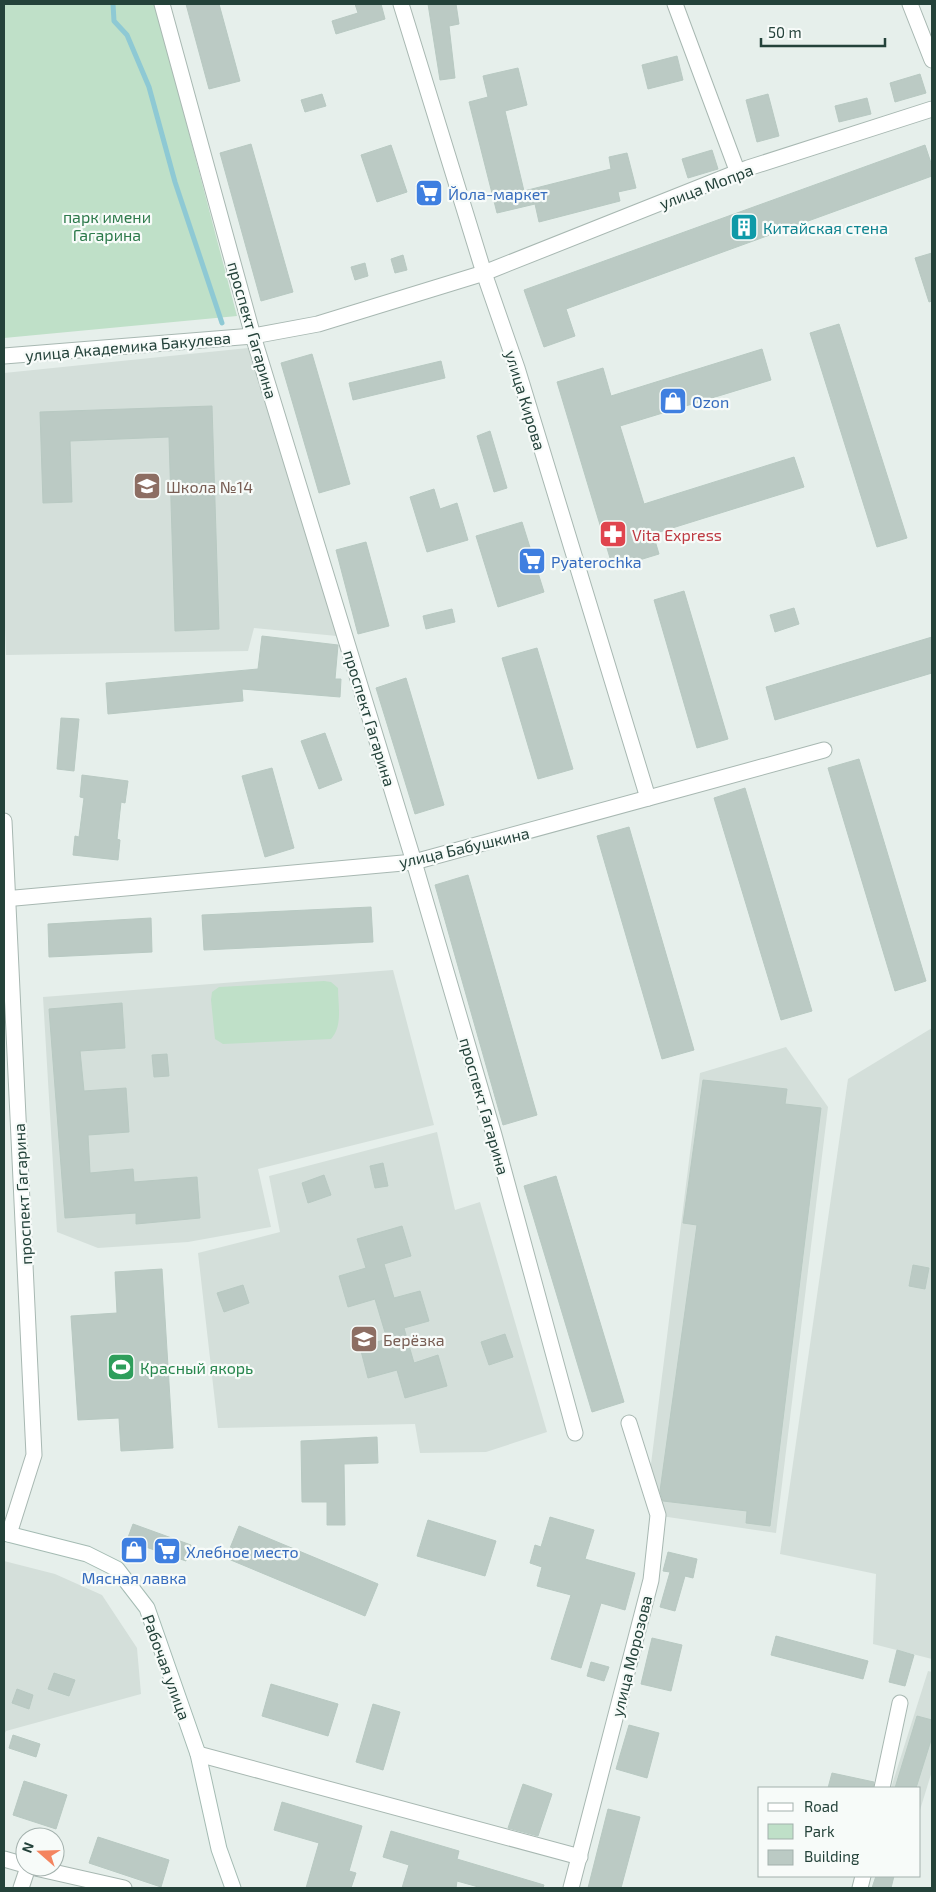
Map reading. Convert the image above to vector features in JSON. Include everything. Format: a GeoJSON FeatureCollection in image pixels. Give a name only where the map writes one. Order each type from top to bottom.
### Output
{"type":"FeatureCollection","features":[{"type":"Feature","properties":{"kind":"street","name":"проспект Гагарина"},"geometry":{"type":"LineString","coordinates":[[162,4],[253,336],[414,862],[494,1135],[575,1433]]}},
{"type":"Feature","properties":{"kind":"street","name":"улица Кирова"},"geometry":{"type":"LineString","coordinates":[[401,4],[484,273],[517,368],[648,798]]}},
{"type":"Feature","properties":{"kind":"street"},"geometry":{"type":"LineString","coordinates":[[675,4],[738,172]]}},
{"type":"Feature","properties":{"kind":"street"},"geometry":{"type":"LineString","coordinates":[[910,4],[932,60]]}},
{"type":"Feature","properties":{"kind":"street","name":"улица Мопра"},"geometry":{"type":"LineString","coordinates":[[484,273],[738,172],[932,109]]}},
{"type":"Feature","properties":{"kind":"street","name":"улица Академика Бакулева"},"geometry":{"type":"LineString","coordinates":[[4,356],[253,336],[318,324],[484,273]]}},
{"type":"Feature","properties":{"kind":"street","name":"улица Бабушкина"},"geometry":{"type":"LineString","coordinates":[[6,899],[414,862],[484,845],[824,750]]}},
{"type":"Feature","properties":{"kind":"street","name":"проспект Гагарина"},"geometry":{"type":"LineString","coordinates":[[4,821],[6,899],[34,1455],[6,1533]]}},
{"type":"Feature","properties":{"kind":"street","name":"улица Морозова"},"geometry":{"type":"LineString","coordinates":[[571,1888],[651,1580],[658,1515],[629,1424]]}},
{"type":"Feature","properties":{"kind":"street","name":"Рабочая улица"},"geometry":{"type":"LineString","coordinates":[[6,1533],[87,1554],[117,1569],[147,1608],[198,1754],[219,1849],[233,1888]]}},
{"type":"Feature","properties":{"kind":"street"},"geometry":{"type":"LineString","coordinates":[[882,1787],[900,1703]]}},
{"type":"Feature","properties":{"kind":"street"},"geometry":{"type":"LineString","coordinates":[[198,1754],[580,1857]]}},
{"type":"Feature","properties":{"kind":"street"},"geometry":{"type":"LineString","coordinates":[[65,1874],[124,1888]]}},
{"type":"Feature","properties":{"kind":"shaded area","name":"Школа №14"},"geometry":{"type":"Polygon","coordinates":[[[248,348],[337,636],[254,628],[248,651],[6,655],[4,599],[4,373],[248,348]]]}},
{"type":"Feature","properties":{"kind":"shaded area"},"geometry":{"type":"Polygon","coordinates":[[[393,970],[434,1125],[258,1169],[271,1227],[188,1242],[98,1248],[57,1232],[43,997],[393,970]]]}},
{"type":"Feature","properties":{"kind":"shaded area"},"geometry":{"type":"Polygon","coordinates":[[[932,1028],[932,1659],[873,1644],[876,1574],[780,1554],[848,1079],[932,1028]]]}},
{"type":"Feature","properties":{"kind":"shaded area"},"geometry":{"type":"Polygon","coordinates":[[[786,1047],[828,1107],[776,1533],[661,1516],[650,1472],[700,1073],[786,1047]]]}},
{"type":"Feature","properties":{"kind":"shaded area","name":"Берёзка"},"geometry":{"type":"Polygon","coordinates":[[[437,1132],[455,1210],[480,1202],[547,1432],[486,1452],[420,1453],[415,1424],[218,1428],[198,1253],[280,1232],[269,1176],[437,1132]]]}},
{"type":"Feature","properties":{"kind":"shaded area"},"geometry":{"type":"Polygon","coordinates":[[[4,1561],[55,1574],[102,1595],[137,1648],[141,1694],[6,1731],[4,1735],[4,1561]]]}},
{"type":"Feature","properties":{"kind":"shaded area"},"geometry":{"type":"Polygon","coordinates":[[[928,1671],[932,1672],[932,1771],[921,1807],[921,1787],[891,1787],[928,1671]]]}},
{"type":"Feature","properties":{"kind":"green space","name":"парк имени Гагарина"},"geometry":{"type":"Polygon","coordinates":[[[4,4],[155,4],[237,316],[4,338],[4,4]]]}},
{"type":"Feature","properties":{"kind":"green space"},"geometry":{"type":"Polygon","coordinates":[[[331,982],[338,988],[338,1022],[335,1034],[331,1039],[223,1044],[215,1039],[211,1000],[212,992],[219,987],[331,982]]]}},
{"type":"Feature","properties":{"kind":"building"},"geometry":{"type":"Polygon","coordinates":[[[186,4],[219,4],[240,81],[209,89],[186,4]]]}},
{"type":"Feature","properties":{"kind":"building"},"geometry":{"type":"Polygon","coordinates":[[[355,4],[381,4],[385,19],[336,34],[332,21],[358,13],[355,4]]]}},
{"type":"Feature","properties":{"kind":"building"},"geometry":{"type":"Polygon","coordinates":[[[428,4],[456,4],[459,24],[449,26],[455,78],[440,80],[428,4]]]}},
{"type":"Feature","properties":{"kind":"building"},"geometry":{"type":"Polygon","coordinates":[[[677,56],[683,80],[648,89],[642,65],[677,56]]]}},
{"type":"Feature","properties":{"kind":"building"},"geometry":{"type":"Polygon","coordinates":[[[518,68],[527,105],[505,111],[524,191],[611,169],[609,157],[627,153],[636,188],[618,192],[620,201],[539,222],[535,204],[497,213],[469,102],[488,97],[483,76],[518,68]]]}},
{"type":"Feature","properties":{"kind":"building"},"geometry":{"type":"Polygon","coordinates":[[[920,74],[926,93],[895,102],[890,83],[920,74]]]}},
{"type":"Feature","properties":{"kind":"building"},"geometry":{"type":"Polygon","coordinates":[[[322,94],[326,106],[305,112],[301,100],[322,94]]]}},
{"type":"Feature","properties":{"kind":"building"},"geometry":{"type":"Polygon","coordinates":[[[768,94],[779,136],[757,142],[746,100],[768,94]]]}},
{"type":"Feature","properties":{"kind":"building"},"geometry":{"type":"Polygon","coordinates":[[[867,98],[871,114],[839,122],[835,106],[867,98]]]}},
{"type":"Feature","properties":{"kind":"building"},"geometry":{"type":"Polygon","coordinates":[[[251,144],[293,292],[261,301],[220,153],[251,144]]]}},
{"type":"Feature","properties":{"kind":"building"},"geometry":{"type":"Polygon","coordinates":[[[391,145],[407,192],[377,202],[361,155],[391,145]]]}},
{"type":"Feature","properties":{"kind":"building","name":"Китайская стена"},"geometry":{"type":"Polygon","coordinates":[[[925,145],[932,166],[932,176],[566,309],[575,336],[544,347],[524,290],[925,145]]]}},
{"type":"Feature","properties":{"kind":"building"},"geometry":{"type":"Polygon","coordinates":[[[712,150],[718,169],[688,178],[682,159],[712,150]]]}},
{"type":"Feature","properties":{"kind":"building"},"geometry":{"type":"Polygon","coordinates":[[[432,182],[435,195],[420,199],[416,186],[432,182]]]}},
{"type":"Feature","properties":{"kind":"building"},"geometry":{"type":"Polygon","coordinates":[[[932,253],[932,301],[929,302],[915,258],[932,253]]]}},
{"type":"Feature","properties":{"kind":"building"},"geometry":{"type":"Polygon","coordinates":[[[403,255],[407,270],[395,273],[391,259],[403,255]]]}},
{"type":"Feature","properties":{"kind":"building"},"geometry":{"type":"Polygon","coordinates":[[[365,263],[368,276],[355,280],[351,267],[365,263]]]}},
{"type":"Feature","properties":{"kind":"building"},"geometry":{"type":"Polygon","coordinates":[[[839,324],[907,538],[877,547],[810,333],[839,324]]]}},
{"type":"Feature","properties":{"kind":"building"},"geometry":{"type":"Polygon","coordinates":[[[762,349],[771,380],[620,426],[644,504],[794,457],[804,487],[653,534],[659,554],[613,568],[557,382],[603,368],[611,396],[762,349]]]}},
{"type":"Feature","properties":{"kind":"building"},"geometry":{"type":"Polygon","coordinates":[[[312,354],[350,484],[319,493],[281,363],[312,354]]]}},
{"type":"Feature","properties":{"kind":"building"},"geometry":{"type":"Polygon","coordinates":[[[441,361],[445,378],[353,400],[349,383],[441,361]]]}},
{"type":"Feature","properties":{"kind":"building","name":"Школа №14"},"geometry":{"type":"Polygon","coordinates":[[[212,406],[219,629],[175,631],[169,437],[70,441],[72,502],[43,503],[40,412],[212,406]]]}},
{"type":"Feature","properties":{"kind":"building"},"geometry":{"type":"Polygon","coordinates":[[[490,431],[507,488],[494,492],[477,436],[490,431]]]}},
{"type":"Feature","properties":{"kind":"building"},"geometry":{"type":"Polygon","coordinates":[[[434,489],[440,509],[457,503],[468,540],[427,552],[410,497],[434,489]]]}},
{"type":"Feature","properties":{"kind":"building"},"geometry":{"type":"Polygon","coordinates":[[[522,522],[544,592],[498,607],[476,536],[522,522]]]}},
{"type":"Feature","properties":{"kind":"building"},"geometry":{"type":"Polygon","coordinates":[[[366,542],[389,626],[358,634],[336,550],[366,542]]]}},
{"type":"Feature","properties":{"kind":"building"},"geometry":{"type":"Polygon","coordinates":[[[684,591],[728,739],[697,748],[654,600],[684,591]]]}},
{"type":"Feature","properties":{"kind":"building"},"geometry":{"type":"Polygon","coordinates":[[[794,608],[799,624],[775,632],[770,615],[794,608]]]}},
{"type":"Feature","properties":{"kind":"building"},"geometry":{"type":"Polygon","coordinates":[[[452,609],[455,622],[426,629],[423,616],[452,609]]]}},
{"type":"Feature","properties":{"kind":"building"},"geometry":{"type":"Polygon","coordinates":[[[262,636],[338,645],[335,679],[341,679],[340,697],[242,689],[243,701],[108,714],[106,683],[258,669],[262,636]]]}},
{"type":"Feature","properties":{"kind":"building"},"geometry":{"type":"Polygon","coordinates":[[[932,637],[932,673],[775,720],[766,687],[932,637]]]}},
{"type":"Feature","properties":{"kind":"building"},"geometry":{"type":"Polygon","coordinates":[[[537,648],[573,769],[538,779],[502,658],[537,648]]]}},
{"type":"Feature","properties":{"kind":"building"},"geometry":{"type":"Polygon","coordinates":[[[406,678],[444,805],[415,814],[376,688],[406,678]]]}},
{"type":"Feature","properties":{"kind":"building"},"geometry":{"type":"Polygon","coordinates":[[[61,718],[79,719],[74,771],[57,769],[61,718]]]}},
{"type":"Feature","properties":{"kind":"building"},"geometry":{"type":"Polygon","coordinates":[[[325,733],[342,780],[319,789],[301,741],[325,733]]]}},
{"type":"Feature","properties":{"kind":"building"},"geometry":{"type":"Polygon","coordinates":[[[859,759],[926,981],[895,991],[828,768],[859,759]]]}},
{"type":"Feature","properties":{"kind":"building"},"geometry":{"type":"Polygon","coordinates":[[[272,768],[294,848],[265,857],[242,776],[272,768]]]}},
{"type":"Feature","properties":{"kind":"building"},"geometry":{"type":"Polygon","coordinates":[[[82,775],[128,781],[125,803],[121,802],[117,839],[120,840],[118,860],[73,855],[75,836],[79,837],[84,798],[80,797],[82,775]]]}},
{"type":"Feature","properties":{"kind":"building"},"geometry":{"type":"Polygon","coordinates":[[[745,788],[812,1011],[781,1020],[714,798],[745,788]]]}},
{"type":"Feature","properties":{"kind":"building"},"geometry":{"type":"Polygon","coordinates":[[[629,827],[694,1050],[662,1059],[597,836],[629,827]]]}},
{"type":"Feature","properties":{"kind":"building"},"geometry":{"type":"Polygon","coordinates":[[[468,875],[537,1115],[503,1125],[435,885],[468,875]]]}},
{"type":"Feature","properties":{"kind":"building"},"geometry":{"type":"Polygon","coordinates":[[[371,907],[373,942],[204,950],[202,915],[371,907]]]}},
{"type":"Feature","properties":{"kind":"building"},"geometry":{"type":"Polygon","coordinates":[[[151,918],[152,952],[49,957],[48,924],[151,918]]]}},
{"type":"Feature","properties":{"kind":"building"},"geometry":{"type":"Polygon","coordinates":[[[122,1003],[125,1048],[80,1051],[84,1091],[126,1088],[129,1132],[88,1135],[90,1173],[133,1169],[134,1182],[197,1177],[200,1218],[136,1224],[136,1213],[65,1218],[49,1009],[122,1003]]]}},
{"type":"Feature","properties":{"kind":"building"},"geometry":{"type":"Polygon","coordinates":[[[167,1054],[169,1076],[154,1077],[152,1055],[167,1054]]]}},
{"type":"Feature","properties":{"kind":"building"},"geometry":{"type":"Polygon","coordinates":[[[703,1080],[787,1089],[785,1104],[821,1108],[770,1526],[746,1523],[747,1511],[663,1501],[660,1491],[697,1225],[683,1223],[703,1080]]]}},
{"type":"Feature","properties":{"kind":"building"},"geometry":{"type":"Polygon","coordinates":[[[383,1163],[388,1186],[375,1188],[370,1166],[383,1163]]]}},
{"type":"Feature","properties":{"kind":"building"},"geometry":{"type":"Polygon","coordinates":[[[324,1175],[331,1195],[308,1203],[302,1183],[324,1175]]]}},
{"type":"Feature","properties":{"kind":"building"},"geometry":{"type":"Polygon","coordinates":[[[556,1176],[624,1402],[592,1412],[524,1186],[556,1176]]]}},
{"type":"Feature","properties":{"kind":"building","name":"Берёзка"},"geometry":{"type":"Polygon","coordinates":[[[402,1226],[411,1256],[384,1264],[394,1298],[420,1291],[429,1321],[404,1328],[414,1363],[438,1355],[447,1386],[405,1398],[397,1370],[368,1378],[360,1347],[387,1339],[375,1299],[348,1307],[339,1276],[366,1268],[357,1239],[402,1226]]]}},
{"type":"Feature","properties":{"kind":"building"},"geometry":{"type":"Polygon","coordinates":[[[913,1265],[929,1268],[925,1289],[909,1286],[913,1265]]]}},
{"type":"Feature","properties":{"kind":"building","name":"Красный якорь"},"geometry":{"type":"Polygon","coordinates":[[[162,1269],[173,1448],[121,1451],[119,1418],[78,1420],[71,1316],[117,1313],[115,1272],[162,1269]]]}},
{"type":"Feature","properties":{"kind":"building"},"geometry":{"type":"Polygon","coordinates":[[[243,1285],[249,1303],[224,1312],[217,1293],[243,1285]]]}},
{"type":"Feature","properties":{"kind":"building"},"geometry":{"type":"Polygon","coordinates":[[[505,1334],[513,1357],[489,1365],[481,1342],[505,1334]]]}},
{"type":"Feature","properties":{"kind":"building"},"geometry":{"type":"Polygon","coordinates":[[[377,1437],[378,1463],[344,1464],[345,1525],[327,1525],[327,1502],[302,1502],[301,1441],[377,1437]]]}},
{"type":"Feature","properties":{"kind":"building"},"geometry":{"type":"Polygon","coordinates":[[[550,1517],[594,1530],[585,1559],[635,1573],[625,1610],[601,1603],[581,1668],[551,1659],[571,1595],[537,1586],[542,1567],[530,1563],[535,1545],[541,1547],[550,1517]]]}},
{"type":"Feature","properties":{"kind":"building"},"geometry":{"type":"Polygon","coordinates":[[[428,1520],[496,1541],[485,1576],[417,1556],[428,1520]]]}},
{"type":"Feature","properties":{"kind":"building"},"geometry":{"type":"Polygon","coordinates":[[[133,1524],[191,1545],[186,1561],[143,1546],[140,1557],[123,1551],[133,1524]]]}},
{"type":"Feature","properties":{"kind":"building"},"geometry":{"type":"Polygon","coordinates":[[[239,1526],[378,1584],[365,1616],[226,1558],[239,1526]]]}},
{"type":"Feature","properties":{"kind":"building"},"geometry":{"type":"Polygon","coordinates":[[[668,1552],[697,1559],[693,1578],[685,1576],[675,1611],[660,1607],[670,1572],[663,1571],[668,1552]]]}},
{"type":"Feature","properties":{"kind":"building"},"geometry":{"type":"Polygon","coordinates":[[[776,1636],[868,1661],[863,1679],[771,1655],[776,1636]]]}},
{"type":"Feature","properties":{"kind":"building"},"geometry":{"type":"Polygon","coordinates":[[[652,1638],[682,1645],[671,1691],[641,1684],[652,1638]]]}},
{"type":"Feature","properties":{"kind":"building"},"geometry":{"type":"Polygon","coordinates":[[[897,1650],[914,1655],[905,1686],[889,1682],[897,1650]]]}},
{"type":"Feature","properties":{"kind":"building"},"geometry":{"type":"Polygon","coordinates":[[[591,1662],[609,1667],[604,1681],[587,1676],[591,1662]]]}},
{"type":"Feature","properties":{"kind":"building"},"geometry":{"type":"Polygon","coordinates":[[[54,1673],[75,1680],[69,1696],[48,1689],[54,1673]]]}},
{"type":"Feature","properties":{"kind":"building"},"geometry":{"type":"Polygon","coordinates":[[[271,1684],[338,1704],[328,1736],[262,1716],[271,1684]]]}},
{"type":"Feature","properties":{"kind":"building"},"geometry":{"type":"Polygon","coordinates":[[[17,1689],[33,1695],[29,1709],[12,1703],[17,1689]]]}},
{"type":"Feature","properties":{"kind":"building"},"geometry":{"type":"Polygon","coordinates":[[[373,1704],[400,1712],[383,1770],[356,1762],[373,1704]]]}},
{"type":"Feature","properties":{"kind":"building"},"geometry":{"type":"Polygon","coordinates":[[[917,1716],[932,1720],[932,1737],[916,1787],[895,1787],[917,1716]]]}},
{"type":"Feature","properties":{"kind":"building"},"geometry":{"type":"Polygon","coordinates":[[[629,1725],[659,1733],[647,1778],[616,1769],[629,1725]]]}},
{"type":"Feature","properties":{"kind":"building"},"geometry":{"type":"Polygon","coordinates":[[[13,1735],[40,1744],[36,1757],[9,1748],[13,1735]]]}},
{"type":"Feature","properties":{"kind":"building"},"geometry":{"type":"Polygon","coordinates":[[[832,1773],[874,1782],[873,1787],[828,1787],[832,1773]]]}},
{"type":"Feature","properties":{"kind":"building"},"geometry":{"type":"Polygon","coordinates":[[[24,1781],[67,1795],[57,1827],[50,1827],[13,1815],[24,1781]]]}},
{"type":"Feature","properties":{"kind":"building"},"geometry":{"type":"Polygon","coordinates":[[[523,1784],[552,1794],[538,1836],[508,1828],[523,1784]]]}},
{"type":"Feature","properties":{"kind":"building"},"geometry":{"type":"Polygon","coordinates":[[[282,1802],[362,1826],[349,1871],[356,1873],[351,1888],[306,1888],[319,1843],[274,1830],[282,1802]]]}},
{"type":"Feature","properties":{"kind":"building"},"geometry":{"type":"Polygon","coordinates":[[[608,1809],[640,1817],[621,1888],[588,1888],[608,1809]]]}},
{"type":"Feature","properties":{"kind":"building"},"geometry":{"type":"Polygon","coordinates":[[[391,1831],[459,1851],[457,1859],[544,1885],[543,1888],[482,1888],[457,1881],[456,1888],[402,1888],[409,1865],[383,1857],[391,1831]]]}},
{"type":"Feature","properties":{"kind":"building"},"geometry":{"type":"Polygon","coordinates":[[[98,1837],[169,1860],[161,1887],[89,1863],[98,1837]]]}},
{"type":"Feature","properties":{"kind":"building"},"geometry":{"type":"Polygon","coordinates":[[[876,1877],[894,1877],[891,1888],[872,1888],[876,1877]]]}},
{"type":"Feature","properties":{"kind":"waterway"},"geometry":{"type":"LineString","coordinates":[[113,4],[114,21],[127,35],[149,87],[175,182],[222,323]]}},
{"type":"Feature","properties":{"kind":"place","name":"Йола-маркет"},"geometry":{"type":"Point","coordinates":[429,193]}},
{"type":"Feature","properties":{"kind":"place","name":"Китайская стена"},"geometry":{"type":"Point","coordinates":[744,227]}},
{"type":"Feature","properties":{"kind":"place","name":"Ozon"},"geometry":{"type":"Point","coordinates":[673,401]}},
{"type":"Feature","properties":{"kind":"place","name":"Школа №14"},"geometry":{"type":"Point","coordinates":[147,486]}},
{"type":"Feature","properties":{"kind":"place","name":"Vita Express"},"geometry":{"type":"Point","coordinates":[613,534]}},
{"type":"Feature","properties":{"kind":"place","name":"Pyaterochka"},"geometry":{"type":"Point","coordinates":[532,561]}},
{"type":"Feature","properties":{"kind":"place","name":"Берёзка"},"geometry":{"type":"Point","coordinates":[364,1339]}},
{"type":"Feature","properties":{"kind":"place","name":"Красный якорь"},"geometry":{"type":"Point","coordinates":[121,1367]}},
{"type":"Feature","properties":{"kind":"place","name":"Мясная лавка"},"geometry":{"type":"Point","coordinates":[134,1550]}},
{"type":"Feature","properties":{"kind":"place","name":"Хлебное место"},"geometry":{"type":"Point","coordinates":[167,1551]}}]}
